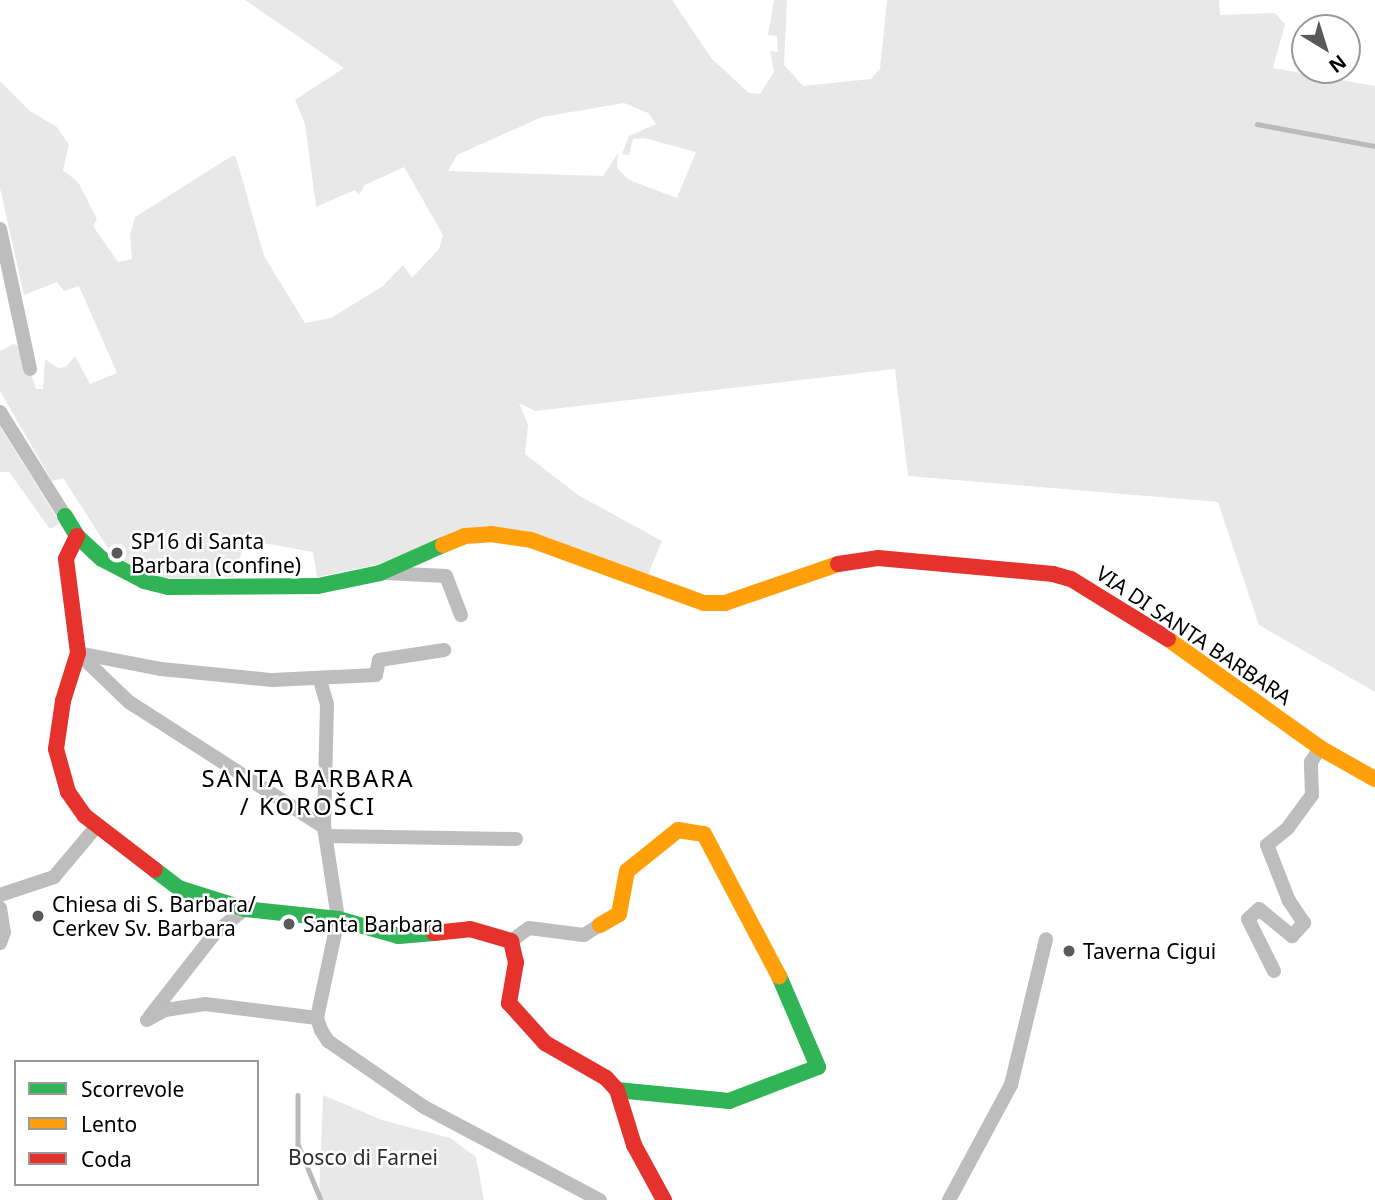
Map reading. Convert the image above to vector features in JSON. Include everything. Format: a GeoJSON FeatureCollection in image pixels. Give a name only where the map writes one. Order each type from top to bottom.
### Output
{"type":"FeatureCollection","features":[{"type":"Feature","properties":{"kind":"street"},"geometry":{"type":"LineString","coordinates":[[0,229],[30,369]]}},
{"type":"Feature","properties":{"kind":"street"},"geometry":{"type":"LineString","coordinates":[[0,412],[77,536],[66,559],[78,653],[63,701],[56,749],[68,792],[96,827],[179,888],[245,909],[338,919],[400,936],[470,929],[489,931],[511,941]]}},
{"type":"Feature","properties":{"kind":"street","name":"VIA DI SANTA BARBARA"},"geometry":{"type":"LineString","coordinates":[[77,536],[127,574],[168,587],[318,586],[380,573],[465,536],[491,534],[531,540],[704,603],[726,603],[833,565],[878,558],[1053,574],[1071,579],[1148,625],[1320,748],[1375,779]]}},
{"type":"Feature","properties":{"kind":"street"},"geometry":{"type":"LineString","coordinates":[[380,573],[446,576],[461,615]]}},
{"type":"Feature","properties":{"kind":"street"},"geometry":{"type":"LineString","coordinates":[[318,586],[335,596]]}},
{"type":"Feature","properties":{"kind":"street"},"geometry":{"type":"LineString","coordinates":[[78,653],[161,669],[272,681],[320,680],[376,674],[379,660],[444,650]]}},
{"type":"Feature","properties":{"kind":"street"},"geometry":{"type":"LineString","coordinates":[[78,653],[129,702],[325,832],[516,839]]}},
{"type":"Feature","properties":{"kind":"street"},"geometry":{"type":"LineString","coordinates":[[320,680],[327,704],[325,832],[338,919],[317,1018],[328,1041],[424,1107],[600,1200]]}},
{"type":"Feature","properties":{"kind":"street"},"geometry":{"type":"LineString","coordinates":[[1274,971],[1248,919],[1259,909],[1292,936],[1304,923],[1289,901],[1267,845],[1287,829],[1312,795],[1311,762],[1320,748]]}},
{"type":"Feature","properties":{"kind":"street"},"geometry":{"type":"LineString","coordinates":[[0,895],[54,877],[96,827]]}},
{"type":"Feature","properties":{"kind":"street"},"geometry":{"type":"LineString","coordinates":[[511,941],[529,928],[562,935],[584,935],[619,914],[627,871],[678,830],[704,834],[772,959],[818,1067],[729,1101],[617,1090]]}},
{"type":"Feature","properties":{"kind":"street"},"geometry":{"type":"LineString","coordinates":[[0,908],[4,932],[0,943]]}},
{"type":"Feature","properties":{"kind":"street"},"geometry":{"type":"LineString","coordinates":[[245,909],[194,958],[147,1020],[165,1010],[205,1004],[317,1018]]}},
{"type":"Feature","properties":{"kind":"street"},"geometry":{"type":"LineString","coordinates":[[949,1200],[1011,1085],[1046,939]]}},
{"type":"Feature","properties":{"kind":"street"},"geometry":{"type":"LineString","coordinates":[[511,941],[516,962],[509,1003],[518,1017],[545,1043],[606,1078],[617,1090],[634,1145],[664,1200]]}},
{"type":"Feature","properties":{"kind":"green space"},"geometry":{"type":"Polygon","coordinates":[[[245,0],[672,0],[712,59],[749,93],[760,94],[774,72],[770,51],[778,52],[777,36],[768,35],[774,0],[787,0],[784,65],[803,86],[871,79],[880,69],[887,0],[1219,0],[1220,15],[1275,13],[1285,24],[1273,68],[1291,71],[1291,84],[1361,84],[1375,86],[1375,692],[1259,625],[1218,502],[908,476],[895,369],[535,411],[519,403],[528,425],[525,454],[578,495],[662,541],[647,577],[483,528],[380,564],[317,577],[313,552],[246,540],[233,577],[160,579],[113,556],[63,478],[52,481],[0,391],[0,351],[14,344],[23,348],[36,389],[43,389],[45,359],[58,368],[66,367],[75,356],[90,384],[117,373],[79,286],[64,291],[57,282],[24,295],[0,188],[0,81],[30,111],[57,127],[69,145],[63,170],[78,182],[97,219],[93,226],[118,262],[132,259],[130,235],[135,217],[232,156],[236,157],[264,256],[305,323],[331,318],[383,286],[403,265],[412,278],[439,249],[443,235],[404,167],[365,185],[359,195],[355,190],[316,207],[305,124],[295,100],[344,68],[245,0]],[[624,103],[542,117],[457,155],[448,171],[603,176],[618,153],[617,168],[629,180],[677,198],[696,152],[644,138],[633,139],[629,155],[622,154],[629,136],[656,124],[648,113],[624,103]]]}},
{"type":"Feature","properties":{"kind":"green space"},"geometry":{"type":"Polygon","coordinates":[[[0,426],[60,523],[50,529],[9,472],[0,472],[0,426]]]}},
{"type":"Feature","properties":{"kind":"green space","name":"Bosco di Farnei"},"geometry":{"type":"Polygon","coordinates":[[[323,1095],[382,1120],[450,1138],[476,1157],[484,1200],[319,1200],[323,1095]]]}},
{"type":"Feature","properties":{"kind":"waterway"},"geometry":{"type":"LineString","coordinates":[[1257,124],[1375,146]]}},
{"type":"Feature","properties":{"kind":"waterway"},"geometry":{"type":"LineString","coordinates":[[298,1095],[298,1144],[321,1200]]}},
{"type":"Feature","properties":{"kind":"traffic: fast"},"geometry":{"type":"LineString","coordinates":[[65,516],[77,536],[102,559],[144,581],[168,587],[318,586],[380,573],[443,545]]}},
{"type":"Feature","properties":{"kind":"traffic: fast"},"geometry":{"type":"LineString","coordinates":[[155,870],[179,888],[245,909],[338,919],[399,936],[434,933]]}},
{"type":"Feature","properties":{"kind":"traffic: fast"},"geometry":{"type":"LineString","coordinates":[[617,1090],[729,1101],[818,1067],[779,976]]}},
{"type":"Feature","properties":{"kind":"traffic: slow"},"geometry":{"type":"LineString","coordinates":[[443,545],[465,536],[491,534],[531,540],[704,603],[725,603],[838,564]]}},
{"type":"Feature","properties":{"kind":"traffic: slow"},"geometry":{"type":"LineString","coordinates":[[1168,639],[1320,748],[1375,779]]}},
{"type":"Feature","properties":{"kind":"traffic: slow"},"geometry":{"type":"LineString","coordinates":[[600,925],[619,914],[627,871],[678,830],[704,834],[779,976]]}},
{"type":"Feature","properties":{"kind":"traffic: jam"},"geometry":{"type":"LineString","coordinates":[[77,536],[66,559],[78,653],[63,701],[56,749],[68,792],[85,816],[155,870]]}},
{"type":"Feature","properties":{"kind":"traffic: jam"},"geometry":{"type":"LineString","coordinates":[[838,564],[878,558],[1053,574],[1071,579],[1168,639]]}},
{"type":"Feature","properties":{"kind":"traffic: jam"},"geometry":{"type":"LineString","coordinates":[[434,933],[470,929],[511,941],[516,962],[509,1003],[545,1043],[606,1078],[617,1090],[634,1145],[664,1200]]}},
{"type":"Feature","properties":{"kind":"place","name":"SP16 di Santa Barbara (confine)"},"geometry":{"type":"Point","coordinates":[117,553]}},
{"type":"Feature","properties":{"kind":"place","name":"Chiesa di S. Barbara/ Cerkev Sv. Barbara"},"geometry":{"type":"Point","coordinates":[38,916]}},
{"type":"Feature","properties":{"kind":"place","name":"Santa Barbara"},"geometry":{"type":"Point","coordinates":[289,924]}},
{"type":"Feature","properties":{"kind":"place","name":"Taverna Cigui"},"geometry":{"type":"Point","coordinates":[1069,951]}},
{"type":"Feature","properties":{"kind":"district","name":"SANTA BARBARA / KOROŠCI"},"geometry":{"type":"Point","coordinates":[308,792]}}]}
